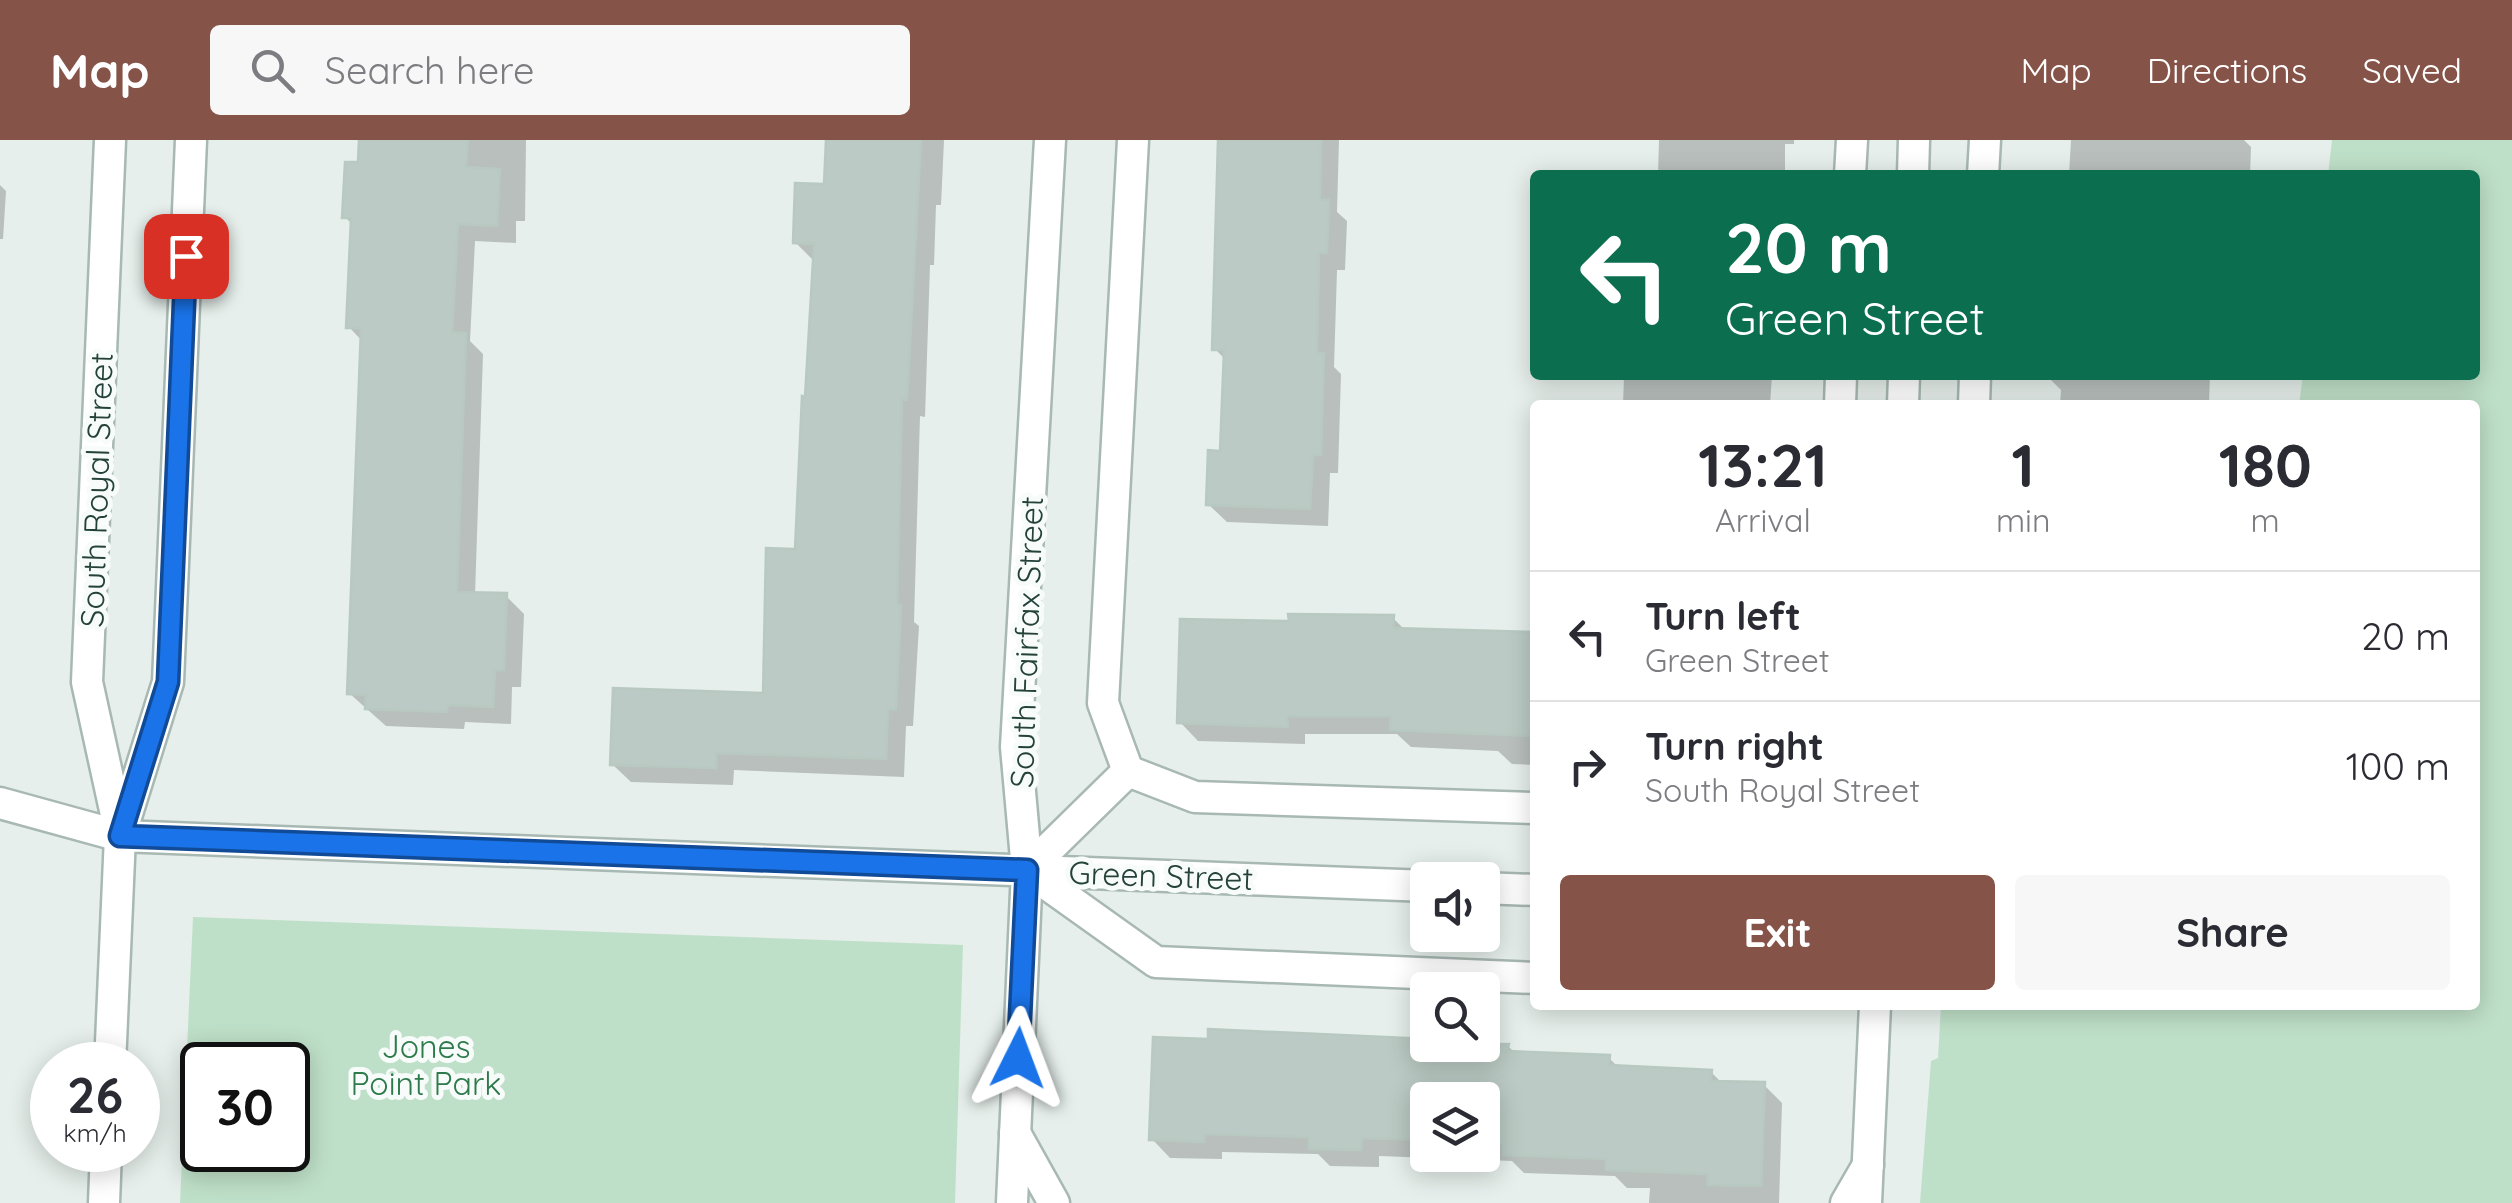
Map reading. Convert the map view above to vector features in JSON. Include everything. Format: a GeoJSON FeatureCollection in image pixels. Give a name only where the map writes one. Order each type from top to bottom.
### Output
{"type":"FeatureCollection","features":[{"type":"Feature","properties":{"kind":"street","name":"South Royal Street"},"geometry":{"type":"LineString","coordinates":[[110,140],[87,682],[120,836],[111,1042]]}},
{"type":"Feature","properties":{"kind":"street","name":"South Royal Street"},"geometry":{"type":"LineString","coordinates":[[120,836],[168,682],[191,140]]}},
{"type":"Feature","properties":{"kind":"street","name":"South Fairfax Street"},"geometry":{"type":"LineString","coordinates":[[1012,1203],[1027,870],[1016,748],[1050,140]]}},
{"type":"Feature","properties":{"kind":"street"},"geometry":{"type":"LineString","coordinates":[[1134,140],[1103,703],[1128,772],[1195,797],[1530,808]]}},
{"type":"Feature","properties":{"kind":"street"},"geometry":{"type":"LineString","coordinates":[[1850,170],[1852,140]]}},
{"type":"Feature","properties":{"kind":"street"},"geometry":{"type":"LineString","coordinates":[[1912,170],[1914,140]]}},
{"type":"Feature","properties":{"kind":"street"},"geometry":{"type":"LineString","coordinates":[[1983,170],[1985,140]]}},
{"type":"Feature","properties":{"kind":"street"},"geometry":{"type":"LineString","coordinates":[[1128,772],[1027,870],[1156,962],[1530,978]]}},
{"type":"Feature","properties":{"kind":"street","name":"Green Street"},"geometry":{"type":"LineString","coordinates":[[0,803],[120,836],[1410,885]]}},
{"type":"Feature","properties":{"kind":"street"},"geometry":{"type":"LineString","coordinates":[[1500,889],[1530,890]]}},
{"type":"Feature","properties":{"kind":"street"},"geometry":{"type":"LineString","coordinates":[[1866,1203],[1875,1010]]}},
{"type":"Feature","properties":{"kind":"street"},"geometry":{"type":"LineString","coordinates":[[1015,1132],[1054,1203]]}},
{"type":"Feature","properties":{"kind":"street"},"geometry":{"type":"LineString","coordinates":[[1846,1203],[1868,1165]]}},
{"type":"Feature","properties":{"kind":"street"},"geometry":{"type":"LineString","coordinates":[[104,1203],[105,1172]]}},
{"type":"Feature","properties":{"kind":"green space"},"geometry":{"type":"Polygon","coordinates":[[[2332,140],[2512,140],[2512,1203],[1920,1203],[1931,1061],[1938,1058],[1941,1010],[2480,1010],[2480,400],[2300,400],[2302,380],[2480,380],[2480,170],[2329,170],[2332,140]]]}},
{"type":"Feature","properties":{"kind":"green space","name":"Jones Point Park"},"geometry":{"type":"Polygon","coordinates":[[[193,917],[963,945],[955,1203],[180,1203],[181,1172],[310,1172],[310,1042],[187,1042],[193,917]]]}},
{"type":"Feature","properties":{"kind":"building"},"geometry":{"type":"Polygon","coordinates":[[[359,140],[468,140],[466,167],[500,169],[497,226],[458,224],[452,332],[466,333],[457,592],[507,593],[504,670],[495,670],[493,707],[447,705],[447,712],[365,709],[366,695],[347,694],[361,328],[346,328],[351,218],[342,218],[345,162],[358,162],[359,140]]]}},
{"type":"Feature","properties":{"kind":"building"},"geometry":{"type":"Polygon","coordinates":[[[826,140],[921,140],[907,400],[902,399],[896,709],[888,709],[886,759],[716,753],[716,768],[610,765],[613,688],[763,693],[766,548],[795,549],[802,396],[805,397],[814,244],[793,243],[795,183],[824,184],[826,140]]]}},
{"type":"Feature","properties":{"kind":"building"},"geometry":{"type":"Polygon","coordinates":[[[1218,140],[1321,140],[1320,200],[1329,200],[1327,253],[1319,253],[1317,353],[1324,353],[1321,455],[1313,455],[1310,509],[1206,505],[1208,450],[1220,451],[1224,350],[1212,350],[1218,140]]]}},
{"type":"Feature","properties":{"kind":"building"},"geometry":{"type":"Polygon","coordinates":[[[1288,614],[1394,615],[1393,628],[1530,632],[1530,736],[1390,730],[1391,716],[1287,716],[1288,727],[1177,723],[1180,619],[1289,621],[1288,614]]]}},
{"type":"Feature","properties":{"kind":"building"},"geometry":{"type":"Polygon","coordinates":[[[1208,1029],[1410,1038],[1410,1062],[1500,1062],[1500,1044],[1509,1044],[1507,1051],[1610,1055],[1609,1065],[1712,1070],[1711,1081],[1765,1082],[1761,1186],[1708,1185],[1708,1174],[1606,1170],[1606,1159],[1503,1155],[1500,1082],[1410,1082],[1410,1139],[1362,1138],[1361,1150],[1309,1149],[1309,1137],[1205,1134],[1204,1142],[1149,1140],[1153,1037],[1208,1039],[1208,1029]]]}},
{"type":"Feature","properties":{"kind":"route"},"geometry":{"type":"LineString","coordinates":[[186,256],[168,682],[120,836],[1027,870],[1018,1058]]}}]}
